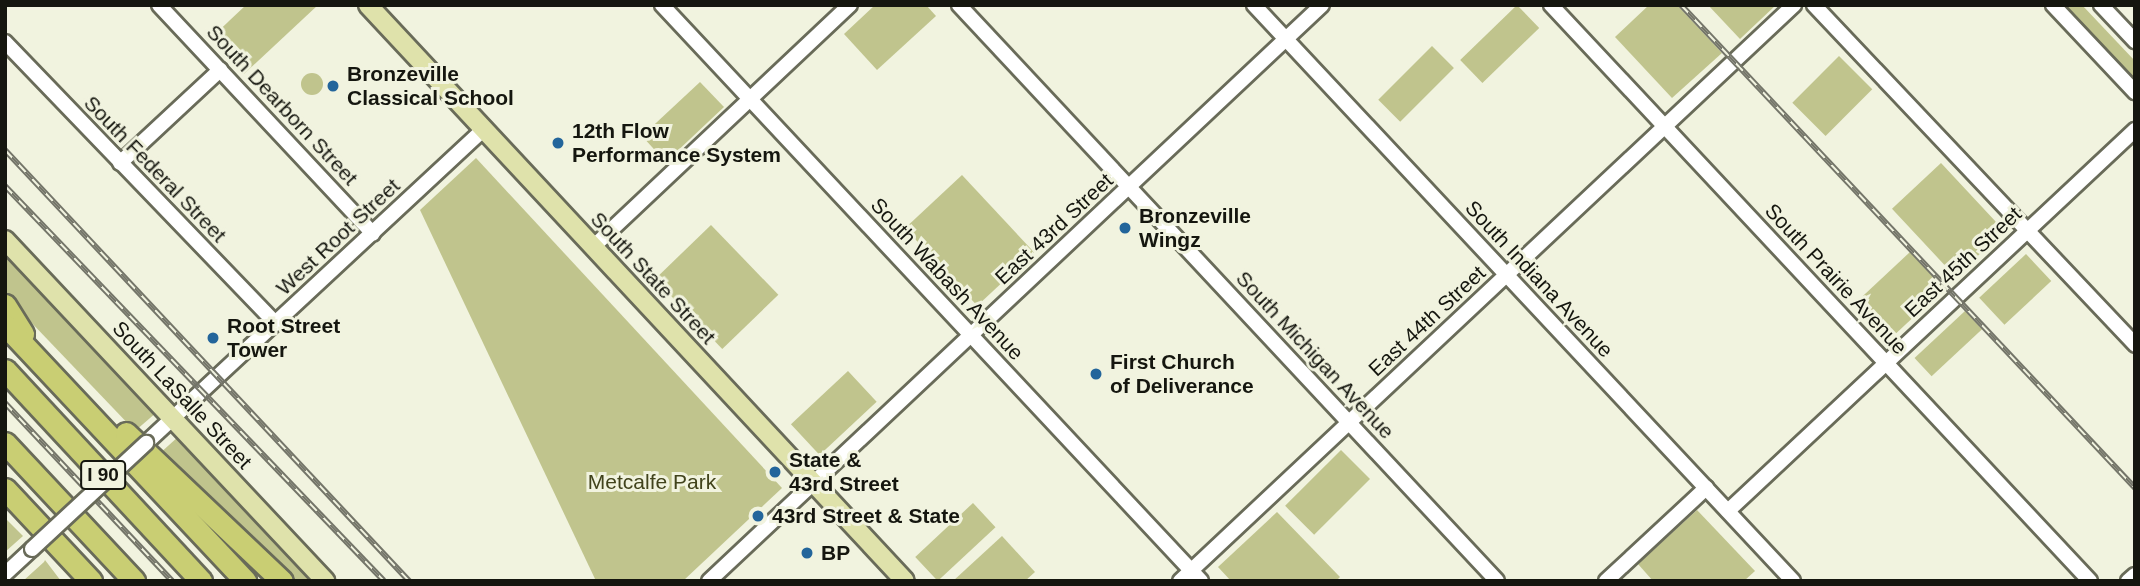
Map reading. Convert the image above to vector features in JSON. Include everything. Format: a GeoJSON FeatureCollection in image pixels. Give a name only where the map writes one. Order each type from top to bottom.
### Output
{"type":"FeatureCollection","features":[{"type":"Feature","properties":{"kind":"highway"},"geometry":{"type":"LineString","coordinates":[[5,305],[33,355]]}},
{"type":"Feature","properties":{"kind":"highway","name":"I 90"},"geometry":{"type":"LineString","coordinates":[[5,325],[245,581]]}},
{"type":"Feature","properties":{"kind":"highway","name":"I 90"},"geometry":{"type":"LineString","coordinates":[[5,370],[201,581]]}},
{"type":"Feature","properties":{"kind":"highway"},"geometry":{"type":"LineString","coordinates":[[67,391],[116,424],[282,581]]}},
{"type":"Feature","properties":{"kind":"highway","name":"I 90"},"geometry":{"type":"LineString","coordinates":[[5,443],[134,581]]}},
{"type":"Feature","properties":{"kind":"highway"},"geometry":{"type":"LineString","coordinates":[[5,489],[91,581]]}},
{"type":"Feature","properties":{"kind":"highway"},"geometry":{"type":"LineString","coordinates":[[51,538],[69,581]]}},
{"type":"Feature","properties":{"kind":"main road","name":"South State Street"},"geometry":{"type":"LineString","coordinates":[[374,7],[483,130],[905,581]]}},
{"type":"Feature","properties":{"kind":"main road","name":"South LaSalle Street"},"geometry":{"type":"LineString","coordinates":[[5,240],[325,581]]}},
{"type":"Feature","properties":{"kind":"street","name":"South Dearborn Street"},"geometry":{"type":"LineString","coordinates":[[159,5],[373,234]]}},
{"type":"Feature","properties":{"kind":"street","name":"South Wabash Avenue"},"geometry":{"type":"LineString","coordinates":[[662,5],[971,335],[1191,577]]}},
{"type":"Feature","properties":{"kind":"street"},"geometry":{"type":"LineString","coordinates":[[593,247],[850,5]]}},
{"type":"Feature","properties":{"kind":"street","name":"South Michigan Avenue"},"geometry":{"type":"LineString","coordinates":[[959,5],[1497,581]]}},
{"type":"Feature","properties":{"kind":"street","name":"South Indiana Avenue"},"geometry":{"type":"LineString","coordinates":[[1254,5],[1793,581]]}},
{"type":"Feature","properties":{"kind":"street","name":"East 43rd Street"},"geometry":{"type":"LineString","coordinates":[[709,581],[1322,5]]}},
{"type":"Feature","properties":{"kind":"street","name":"South Prairie Avenue"},"geometry":{"type":"LineString","coordinates":[[1551,5],[2090,581]]}},
{"type":"Feature","properties":{"kind":"street","name":"East 44th Street"},"geometry":{"type":"LineString","coordinates":[[1191,577],[1349,423],[1794,5]]}},
{"type":"Feature","properties":{"kind":"street"},"geometry":{"type":"LineString","coordinates":[[1814,5],[2135,345]]}},
{"type":"Feature","properties":{"kind":"street"},"geometry":{"type":"LineString","coordinates":[[2053,5],[2135,92]]}},
{"type":"Feature","properties":{"kind":"street"},"geometry":{"type":"LineString","coordinates":[[2101,5],[2135,41]]}},
{"type":"Feature","properties":{"kind":"street","name":"South Federal Street"},"geometry":{"type":"LineString","coordinates":[[5,42],[276,324]]}},
{"type":"Feature","properties":{"kind":"street"},"geometry":{"type":"LineString","coordinates":[[120,163],[220,70]]}},
{"type":"Feature","properties":{"kind":"street","name":"West Root Street"},"geometry":{"type":"LineString","coordinates":[[5,574],[483,130]]}},
{"type":"Feature","properties":{"kind":"street","name":"East 45th Street"},"geometry":{"type":"LineString","coordinates":[[1728,511],[2135,130]]}},
{"type":"Feature","properties":{"kind":"street"},"geometry":{"type":"LineString","coordinates":[[1606,581],[1706,488]]}},
{"type":"Feature","properties":{"kind":"street"},"geometry":{"type":"LineString","coordinates":[[2129,581],[2135,575]]}},
{"type":"Feature","properties":{"kind":"green space"},"geometry":{"type":"Polygon","coordinates":[[[246,5],[318,5],[244,74],[211,38],[246,5]]]}},
{"type":"Feature","properties":{"kind":"green space"},"geometry":{"type":"Polygon","coordinates":[[[875,5],[926,5],[936,16],[877,70],[844,34],[875,5]]]}},
{"type":"Feature","properties":{"kind":"green space"},"geometry":{"type":"Polygon","coordinates":[[[1517,5],[1539,28],[1482,83],[1460,60],[1517,5]]]}},
{"type":"Feature","properties":{"kind":"green space"},"geometry":{"type":"Polygon","coordinates":[[[1649,5],[1677,5],[1722,53],[1672,98],[1615,37],[1649,5]]]}},
{"type":"Feature","properties":{"kind":"green space"},"geometry":{"type":"Polygon","coordinates":[[[1708,5],[1776,5],[1740,39],[1708,5]]]}},
{"type":"Feature","properties":{"kind":"green space"},"geometry":{"type":"Polygon","coordinates":[[[2062,5],[2082,5],[2135,61],[2135,83],[2062,5]]]}},
{"type":"Feature","properties":{"kind":"green space"},"geometry":{"type":"Polygon","coordinates":[[[1432,46],[1454,68],[1400,122],[1378,100],[1432,46]]]}},
{"type":"Feature","properties":{"kind":"green space"},"geometry":{"type":"Polygon","coordinates":[[[1839,56],[1872,89],[1826,136],[1792,103],[1839,56]]]}},
{"type":"Feature","properties":{"kind":"green space"},"geometry":{"type":"Polygon","coordinates":[[[312,73],[320,76],[323,84],[320,92],[312,95],[304,92],[301,84],[304,76],[312,73]]]}},
{"type":"Feature","properties":{"kind":"green space"},"geometry":{"type":"Polygon","coordinates":[[[700,82],[724,107],[672,156],[662,158],[642,136],[700,82]]]}},
{"type":"Feature","properties":{"kind":"green space","name":"Metcalfe Park"},"geometry":{"type":"Polygon","coordinates":[[[476,158],[782,488],[683,581],[596,581],[420,210],[476,158]]]}},
{"type":"Feature","properties":{"kind":"green space"},"geometry":{"type":"Polygon","coordinates":[[[1941,163],[2004,231],[1955,277],[1892,209],[1941,163]]]}},
{"type":"Feature","properties":{"kind":"green space"},"geometry":{"type":"Polygon","coordinates":[[[962,175],[1034,253],[977,306],[905,228],[962,175]]]}},
{"type":"Feature","properties":{"kind":"green space"},"geometry":{"type":"Polygon","coordinates":[[[711,225],[778,295],[722,349],[655,279],[711,225]]]}},
{"type":"Feature","properties":{"kind":"green space"},"geometry":{"type":"Polygon","coordinates":[[[5,251],[157,412],[135,431],[5,295],[5,251]]]}},
{"type":"Feature","properties":{"kind":"green space"},"geometry":{"type":"Polygon","coordinates":[[[1910,252],[1944,289],[1892,337],[1858,300],[1910,252]]]}},
{"type":"Feature","properties":{"kind":"green space"},"geometry":{"type":"Polygon","coordinates":[[[2026,254],[2051,281],[2004,325],[1979,298],[2026,254]]]}},
{"type":"Feature","properties":{"kind":"green space"},"geometry":{"type":"Polygon","coordinates":[[[1965,311],[1982,329],[1932,376],[1915,358],[1965,311]]]}},
{"type":"Feature","properties":{"kind":"green space"},"geometry":{"type":"Polygon","coordinates":[[[848,371],[877,402],[820,455],[791,424],[848,371]]]}},
{"type":"Feature","properties":{"kind":"green space"},"geometry":{"type":"Polygon","coordinates":[[[179,436],[315,581],[292,581],[158,455],[179,436]]]}},
{"type":"Feature","properties":{"kind":"green space"},"geometry":{"type":"Polygon","coordinates":[[[1341,450],[1370,479],[1314,535],[1285,506],[1341,450]]]}},
{"type":"Feature","properties":{"kind":"green space"},"geometry":{"type":"Polygon","coordinates":[[[973,503],[996,527],[938,581],[915,557],[973,503]]]}},
{"type":"Feature","properties":{"kind":"green space"},"geometry":{"type":"Polygon","coordinates":[[[1697,510],[1755,571],[1744,581],[1653,581],[1638,564],[1697,510]]]}},
{"type":"Feature","properties":{"kind":"green space"},"geometry":{"type":"Polygon","coordinates":[[[1277,512],[1340,577],[1336,581],[1231,581],[1218,567],[1277,512]]]}},
{"type":"Feature","properties":{"kind":"green space"},"geometry":{"type":"Polygon","coordinates":[[[5,518],[23,536],[5,552],[5,518]]]}},
{"type":"Feature","properties":{"kind":"green space"},"geometry":{"type":"Polygon","coordinates":[[[1002,536],[1035,572],[1025,581],[953,581],[1002,536]]]}},
{"type":"Feature","properties":{"kind":"green space"},"geometry":{"type":"Polygon","coordinates":[[[45,560],[61,581],[23,581],[44,562],[45,560]]]}},
{"type":"Feature","properties":{"kind":"railway"},"geometry":{"type":"LineString","coordinates":[[1681,5],[2135,488]]}},
{"type":"Feature","properties":{"kind":"railway"},"geometry":{"type":"LineString","coordinates":[[5,150],[409,581]]}},
{"type":"Feature","properties":{"kind":"railway"},"geometry":{"type":"LineString","coordinates":[[5,186],[384,581]]}},
{"type":"Feature","properties":{"kind":"railway"},"geometry":{"type":"LineString","coordinates":[[5,403],[172,581]]}},
{"type":"Feature","properties":{"kind":"place","name":"Bronzeville Classical School"},"geometry":{"type":"Point","coordinates":[333,86]}},
{"type":"Feature","properties":{"kind":"place","name":"12th Flow Performance System"},"geometry":{"type":"Point","coordinates":[558,143]}},
{"type":"Feature","properties":{"kind":"place","name":"Bronzeville Wingz"},"geometry":{"type":"Point","coordinates":[1125,228]}},
{"type":"Feature","properties":{"kind":"place","name":"Root Street Tower"},"geometry":{"type":"Point","coordinates":[213,338]}},
{"type":"Feature","properties":{"kind":"place","name":"First Church of Deliverance"},"geometry":{"type":"Point","coordinates":[1096,374]}},
{"type":"Feature","properties":{"kind":"place","name":"State & 43rd Street"},"geometry":{"type":"Point","coordinates":[775,472]}},
{"type":"Feature","properties":{"kind":"place","name":"43rd Street & State"},"geometry":{"type":"Point","coordinates":[758,516]}},
{"type":"Feature","properties":{"kind":"place","name":"BP"},"geometry":{"type":"Point","coordinates":[807,553]}}]}
